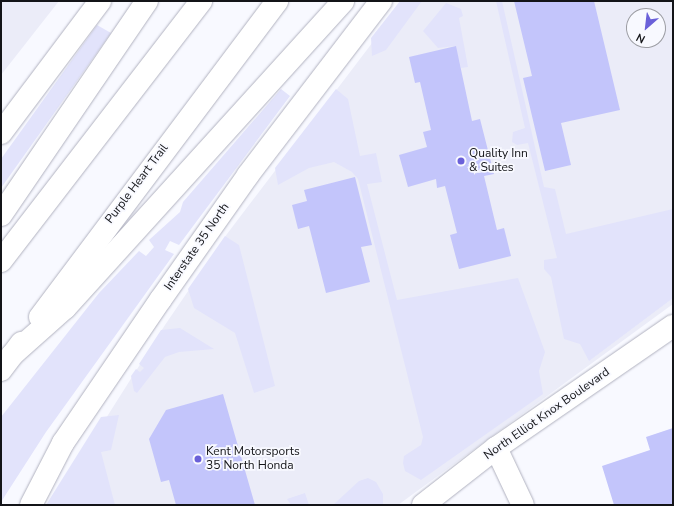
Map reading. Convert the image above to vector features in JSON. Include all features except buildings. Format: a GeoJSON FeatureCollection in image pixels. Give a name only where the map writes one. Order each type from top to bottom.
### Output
{"type":"FeatureCollection","features":[{"type":"Feature","properties":{"kind":"main road"},"geometry":{"type":"LineString","coordinates":[[1,133],[100,1]]}},
{"type":"Feature","properties":{"kind":"main road"},"geometry":{"type":"LineString","coordinates":[[1,215],[147,1]]}},
{"type":"Feature","properties":{"kind":"main road"},"geometry":{"type":"LineString","coordinates":[[1,261],[201,1]]}},
{"type":"Feature","properties":{"kind":"main road","name":"Purple Heart Trail"},"geometry":{"type":"LineString","coordinates":[[7,362],[277,1]]}},
{"type":"Feature","properties":{"kind":"main road"},"geometry":{"type":"LineString","coordinates":[[7,362],[65,308],[343,1]]}},
{"type":"Feature","properties":{"kind":"main road","name":"Interstate 35 North"},"geometry":{"type":"LineString","coordinates":[[31,505],[63,442],[161,299],[248,175],[380,1]]}},
{"type":"Feature","properties":{"kind":"main road","name":"North Elliot Knox Boulevard"},"geometry":{"type":"LineString","coordinates":[[423,505],[496,448],[673,326]]}},
{"type":"Feature","properties":{"kind":"main road"},"geometry":{"type":"LineString","coordinates":[[496,448],[523,505]]}},
{"type":"Feature","properties":{"kind":"shaded area"},"geometry":{"type":"Polygon","coordinates":[[[1,1],[59,1],[1,75],[1,1]]]}},
{"type":"Feature","properties":{"kind":"shaded area"},"geometry":{"type":"Polygon","coordinates":[[[400,1],[422,1],[386,50],[372,56],[371,38],[400,1]]]}},
{"type":"Feature","properties":{"kind":"shaded area"},"geometry":{"type":"Polygon","coordinates":[[[404,1],[673,1],[673,304],[398,505],[67,505],[58,494],[165,325],[227,234],[404,1]]]}},
{"type":"Feature","properties":{"kind":"shaded area"},"geometry":{"type":"Polygon","coordinates":[[[496,1],[502,1],[544,187],[555,189],[566,234],[673,209],[673,298],[589,361],[580,344],[564,339],[551,277],[544,269],[544,260],[557,258],[528,143],[517,145],[512,142],[513,132],[525,128],[496,1]]]}},
{"type":"Feature","properties":{"kind":"shaded area"},"geometry":{"type":"Polygon","coordinates":[[[446,3],[461,9],[463,16],[459,18],[468,67],[461,68],[455,46],[438,48],[423,31],[446,3]]]}},
{"type":"Feature","properties":{"kind":"shaded area"},"geometry":{"type":"Polygon","coordinates":[[[97,25],[111,33],[1,188],[1,159],[97,25]]]}},
{"type":"Feature","properties":{"kind":"shaded area"},"geometry":{"type":"Polygon","coordinates":[[[281,89],[290,96],[179,245],[170,241],[165,250],[174,254],[46,432],[1,502],[1,417],[99,293],[139,251],[146,256],[154,247],[149,240],[180,212],[183,202],[281,89]]]}},
{"type":"Feature","properties":{"kind":"shaded area"},"geometry":{"type":"Polygon","coordinates":[[[336,89],[348,99],[360,156],[376,153],[382,182],[367,184],[397,300],[518,278],[545,352],[539,371],[543,394],[421,480],[405,471],[403,463],[404,456],[421,445],[423,437],[358,179],[352,172],[334,162],[309,168],[278,185],[275,168],[336,89]]]}},
{"type":"Feature","properties":{"kind":"shaded area"},"geometry":{"type":"Polygon","coordinates":[[[225,236],[239,245],[275,386],[254,393],[235,333],[194,308],[188,289],[225,236]]]}},
{"type":"Feature","properties":{"kind":"shaded area"},"geometry":{"type":"Polygon","coordinates":[[[180,328],[214,349],[179,352],[165,357],[137,393],[134,391],[131,376],[136,369],[140,372],[144,368],[139,364],[161,330],[180,328]]]}},
{"type":"Feature","properties":{"kind":"shaded area"},"geometry":{"type":"Polygon","coordinates":[[[119,415],[111,450],[101,452],[115,505],[46,505],[101,417],[119,415]]]}},
{"type":"Feature","properties":{"kind":"shaded area"},"geometry":{"type":"Polygon","coordinates":[[[368,478],[376,482],[383,494],[383,505],[333,505],[359,481],[368,478]]]}},
{"type":"Feature","properties":{"kind":"shaded area"},"geometry":{"type":"Polygon","coordinates":[[[305,493],[309,505],[291,505],[287,499],[305,493]]]}},
{"type":"Feature","properties":{"kind":"place","name":"Quality Inn & Suites"},"geometry":{"type":"Point","coordinates":[461,161]}},
{"type":"Feature","properties":{"kind":"place","name":"Kent Motorsports 35 North Honda"},"geometry":{"type":"Point","coordinates":[198,459]}}]}
